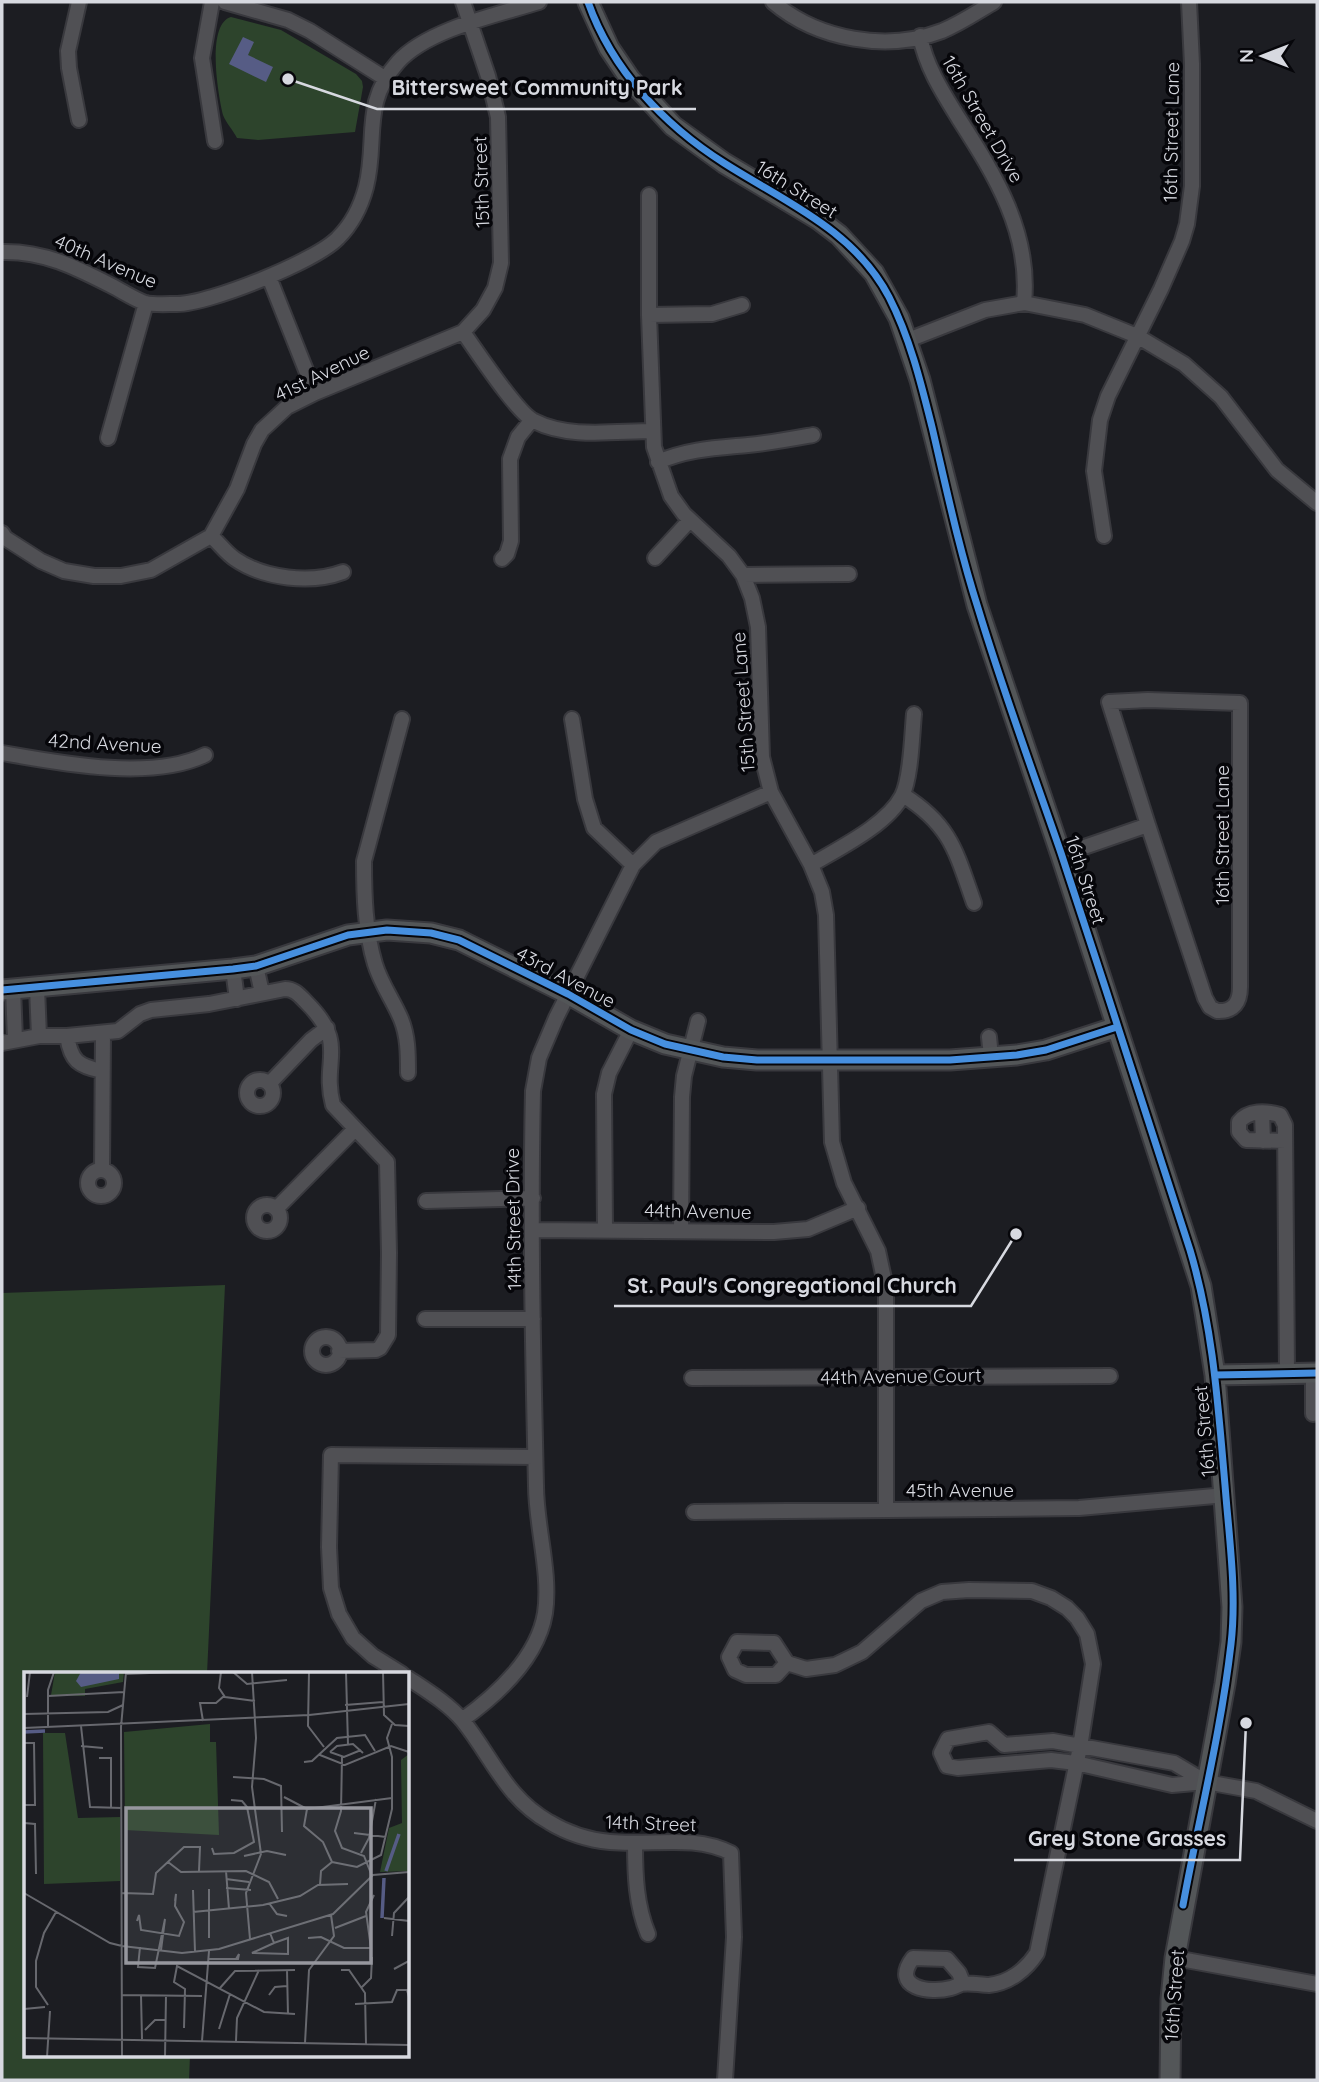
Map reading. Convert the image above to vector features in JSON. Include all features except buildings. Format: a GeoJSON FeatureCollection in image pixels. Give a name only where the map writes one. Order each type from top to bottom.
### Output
{"type":"FeatureCollection","features":[{"type":"Feature","properties":{"kind":"main road","name":"16th Street"},"geometry":{"type":"LineString","coordinates":[[587,2],[609,48],[673,126],[724,163],[818,219],[839,235],[874,273],[888,294],[908,340],[920,380],[977,605],[1201,1286],[1215,1375],[1233,1607],[1231,1642],[1175,1958],[1171,1999],[1170,2080]]}},
{"type":"Feature","properties":{"kind":"main road","name":"43rd Avenue"},"geometry":{"type":"LineString","coordinates":[[7,990],[256,966],[348,935],[405,931],[431,933],[459,940],[631,1030],[691,1051],[757,1060],[950,1060],[990,1047],[1046,1050],[1117,1027]]}},
{"type":"Feature","properties":{"kind":"main road"},"geometry":{"type":"LineString","coordinates":[[1215,1375],[1315,1373]]}},
{"type":"Feature","properties":{"kind":"street"},"geometry":{"type":"LineString","coordinates":[[79,2],[68,51],[79,120]]}},
{"type":"Feature","properties":{"kind":"street"},"geometry":{"type":"LineString","coordinates":[[212,2],[202,58],[215,141]]}},
{"type":"Feature","properties":{"kind":"street"},"geometry":{"type":"LineString","coordinates":[[225,2],[288,20],[386,79]]}},
{"type":"Feature","properties":{"kind":"street","name":"15th Street"},"geometry":{"type":"LineString","coordinates":[[463,2],[498,117],[502,243],[495,288],[483,310],[463,332]]}},
{"type":"Feature","properties":{"kind":"street","name":"40th Avenue"},"geometry":{"type":"LineString","coordinates":[[2,251],[37,254],[55,259],[146,303],[195,302],[269,277],[337,240],[357,212],[363,199],[370,166],[370,140],[376,96],[398,63],[424,42],[445,32],[539,2]]}},
{"type":"Feature","properties":{"kind":"street"},"geometry":{"type":"LineString","coordinates":[[774,2],[795,18],[816,29],[838,36],[882,41],[941,31],[994,2]]}},
{"type":"Feature","properties":{"kind":"street","name":"16th Street Lane"},"geometry":{"type":"LineString","coordinates":[[1104,536],[1094,471],[1100,420],[1108,396],[1182,241],[1187,224],[1192,186],[1189,2]]}},
{"type":"Feature","properties":{"kind":"street","name":"16th Street Drive"},"geometry":{"type":"LineString","coordinates":[[920,36],[929,68],[990,167],[1010,210],[1019,234],[1026,285],[1024,303]]}},
{"type":"Feature","properties":{"kind":"street","name":"15th Street Lane"},"geometry":{"type":"LineString","coordinates":[[649,195],[649,314],[653,431],[658,462],[671,496],[691,520],[729,556],[743,575],[752,598],[758,627],[762,757],[771,792],[811,864],[822,892],[826,915],[832,1142],[841,1176],[883,1264],[886,1288],[886,1509]]}},
{"type":"Feature","properties":{"kind":"street"},"geometry":{"type":"LineString","coordinates":[[269,277],[315,393]]}},
{"type":"Feature","properties":{"kind":"street"},"geometry":{"type":"LineString","coordinates":[[108,439],[146,303]]}},
{"type":"Feature","properties":{"kind":"street"},"geometry":{"type":"LineString","coordinates":[[908,340],[985,310],[1024,303],[1085,314],[1137,336],[1184,364],[1221,397],[1277,470],[1317,503]]}},
{"type":"Feature","properties":{"kind":"street"},"geometry":{"type":"LineString","coordinates":[[649,314],[712,314],[742,305]]}},
{"type":"Feature","properties":{"kind":"street"},"geometry":{"type":"LineString","coordinates":[[463,332],[531,421],[560,430],[653,431]]}},
{"type":"Feature","properties":{"kind":"street","name":"41st Avenue"},"geometry":{"type":"LineString","coordinates":[[211,536],[237,489],[262,430],[287,408],[315,393],[463,332]]}},
{"type":"Feature","properties":{"kind":"street"},"geometry":{"type":"LineString","coordinates":[[502,559],[507,554],[511,541],[510,459],[519,437],[531,421]]}},
{"type":"Feature","properties":{"kind":"street"},"geometry":{"type":"LineString","coordinates":[[658,462],[678,453],[703,448],[750,445],[813,435]]}},
{"type":"Feature","properties":{"kind":"street"},"geometry":{"type":"LineString","coordinates":[[655,558],[691,520]]}},
{"type":"Feature","properties":{"kind":"street"},"geometry":{"type":"LineString","coordinates":[[3,538],[41,561],[64,571],[108,576],[151,570],[211,536],[234,558],[273,575],[330,577],[343,572]]}},
{"type":"Feature","properties":{"kind":"street"},"geometry":{"type":"LineString","coordinates":[[743,575],[849,574]]}},
{"type":"Feature","properties":{"kind":"street","name":"16th Street Lane"},"geometry":{"type":"LineString","coordinates":[[1148,700],[1240,703],[1240,998],[1230,1009],[1217,1012],[1205,998],[1149,825],[1109,702],[1148,700]]}},
{"type":"Feature","properties":{"kind":"street"},"geometry":{"type":"LineString","coordinates":[[811,864],[876,824],[903,795],[914,715]]}},
{"type":"Feature","properties":{"kind":"street"},"geometry":{"type":"LineString","coordinates":[[402,719],[364,861],[368,932],[374,963],[402,1020],[406,1036],[408,1073]]}},
{"type":"Feature","properties":{"kind":"street"},"geometry":{"type":"LineString","coordinates":[[572,719],[585,799],[594,828],[633,864]]}},
{"type":"Feature","properties":{"kind":"street","name":"42nd Avenue"},"geometry":{"type":"LineString","coordinates":[[2,753],[76,765],[125,767],[175,765],[205,755]]}},
{"type":"Feature","properties":{"kind":"street","name":"14th Street Drive"},"geometry":{"type":"LineString","coordinates":[[462,1720],[509,1680],[529,1654],[545,1614],[546,1584],[536,1505],[533,1319],[533,1091],[539,1058],[633,864],[656,842],[771,792]]}},
{"type":"Feature","properties":{"kind":"street"},"geometry":{"type":"LineString","coordinates":[[903,795],[935,818],[946,833],[974,903]]}},
{"type":"Feature","properties":{"kind":"street"},"geometry":{"type":"LineString","coordinates":[[1061,855],[1149,825]]}},
{"type":"Feature","properties":{"kind":"street"},"geometry":{"type":"LineString","coordinates":[[256,966],[262,993]]}},
{"type":"Feature","properties":{"kind":"street"},"geometry":{"type":"LineString","coordinates":[[233,969],[237,999]]}},
{"type":"Feature","properties":{"kind":"street"},"geometry":{"type":"LineString","coordinates":[[37,988],[39,1036]]}},
{"type":"Feature","properties":{"kind":"street"},"geometry":{"type":"LineString","coordinates":[[7,990],[8,1041],[39,1036],[67,1037],[118,1031],[140,1014],[151,1010],[290,989],[320,1017],[327,1028],[332,1046],[333,1105],[387,1162],[388,1335],[376,1350],[339,1351]]}},
{"type":"Feature","properties":{"kind":"street"},"geometry":{"type":"LineString","coordinates":[[681,1231],[682,1097],[684,1076],[698,1021]]}},
{"type":"Feature","properties":{"kind":"street"},"geometry":{"type":"LineString","coordinates":[[269,1084],[311,1040],[327,1028]]}},
{"type":"Feature","properties":{"kind":"street"},"geometry":{"type":"LineString","coordinates":[[605,1229],[604,1094],[609,1073],[631,1030]]}},
{"type":"Feature","properties":{"kind":"street"},"geometry":{"type":"LineString","coordinates":[[102,1170],[103,1033]]}},
{"type":"Feature","properties":{"kind":"street"},"geometry":{"type":"LineString","coordinates":[[67,1037],[75,1059],[87,1068],[102,1071]]}},
{"type":"Feature","properties":{"kind":"street"},"geometry":{"type":"LineString","coordinates":[[1262,1113],[1263,1141]]}},
{"type":"Feature","properties":{"kind":"street"},"geometry":{"type":"LineString","coordinates":[[1285,1141],[1246,1140],[1241,1136],[1238,1127],[1241,1118],[1246,1114],[1275,1113],[1284,1119],[1285,1141],[1287,1373]]}},
{"type":"Feature","properties":{"kind":"street"},"geometry":{"type":"LineString","coordinates":[[276,1209],[355,1129]]}},
{"type":"Feature","properties":{"kind":"street"},"geometry":{"type":"LineString","coordinates":[[426,1201],[533,1198]]}},
{"type":"Feature","properties":{"kind":"street","name":"44th Avenue"},"geometry":{"type":"LineString","coordinates":[[533,1230],[808,1229],[858,1208]]}},
{"type":"Feature","properties":{"kind":"street"},"geometry":{"type":"LineString","coordinates":[[425,1319],[533,1319]]}},
{"type":"Feature","properties":{"kind":"street"},"geometry":{"type":"LineString","coordinates":[[1313,1414],[1315,1373]]}},
{"type":"Feature","properties":{"kind":"street","name":"44th Avenue Court"},"geometry":{"type":"LineString","coordinates":[[692,1378],[1110,1376]]}},
{"type":"Feature","properties":{"kind":"street"},"geometry":{"type":"LineString","coordinates":[[399,1672],[373,1656],[354,1638],[339,1614],[331,1588],[331,1455],[535,1457]]}},
{"type":"Feature","properties":{"kind":"street","name":"45th Avenue"},"geometry":{"type":"LineString","coordinates":[[694,1512],[1079,1508],[1226,1495]]}},
{"type":"Feature","properties":{"kind":"street"},"geometry":{"type":"LineString","coordinates":[[787,1663],[806,1669],[821,1669],[848,1660],[862,1652],[921,1601],[942,1592],[1032,1591],[1067,1608],[1087,1634],[1093,1664],[1080,1747],[1037,1953],[1020,1973],[1008,1979],[991,1985],[963,1983]]}},
{"type":"Feature","properties":{"kind":"street","name":"14th Street"},"geometry":{"type":"LineString","coordinates":[[410,1679],[462,1720],[498,1775],[528,1808],[549,1822],[589,1839],[635,1843],[714,1844],[731,1853],[734,1937],[725,2080]]}},
{"type":"Feature","properties":{"kind":"street"},"geometry":{"type":"LineString","coordinates":[[1206,1782],[1174,1763],[1053,1741],[1004,1745],[989,1732],[948,1739],[941,1753],[947,1766],[958,1768],[1051,1760],[1076,1763],[1172,1785],[1206,1782],[1256,1791],[1317,1821]]}},
{"type":"Feature","properties":{"kind":"street"},"geometry":{"type":"LineString","coordinates":[[1004,1745],[1005,1764]]}},
{"type":"Feature","properties":{"kind":"street"},"geometry":{"type":"LineString","coordinates":[[635,1843],[635,1883],[649,1934]]}},
{"type":"Feature","properties":{"kind":"street"},"geometry":{"type":"LineString","coordinates":[[1175,1958],[1317,1984]]}},
{"type":"Feature","properties":{"kind":"green space"},"geometry":{"type":"Polygon","coordinates":[[[231,17],[281,30],[356,74],[363,87],[355,132],[258,140],[237,138],[223,115],[216,61],[218,32],[223,22],[231,17]]]}},
{"type":"Feature","properties":{"kind":"green space"},"geometry":{"type":"Polygon","coordinates":[[[225,1285],[207,1672],[24,1672],[24,2058],[190,2058],[189,2080],[2,2080],[2,1293],[225,1285]]]}},
{"type":"Feature","properties":{"kind":"water"},"geometry":{"type":"Polygon","coordinates":[[[243,37],[254,42],[248,55],[273,67],[266,82],[229,64],[243,37]]]}},
{"type":"Feature","properties":{"kind":"cycle path"},"geometry":{"type":"LineString","coordinates":[[588,2],[598,27],[626,73],[661,113],[702,148],[816,219],[857,253],[889,297],[914,361],[971,586],[1190,1250],[1204,1308],[1217,1396],[1233,1585],[1233,1624],[1222,1710],[1183,1905]]}},
{"type":"Feature","properties":{"kind":"cycle path"},"geometry":{"type":"LineString","coordinates":[[2,990],[256,966],[348,935],[387,930],[431,933],[459,940],[568,994],[631,1030],[665,1044],[723,1057],[757,1060],[950,1060],[1017,1055],[1046,1050],[1117,1027]]}},
{"type":"Feature","properties":{"kind":"cycle path"},"geometry":{"type":"LineString","coordinates":[[1215,1375],[1317,1373]]}},
{"type":"Feature","properties":{"kind":"place","name":"Bittersweet Community Park"},"geometry":{"type":"Point","coordinates":[288,79]}},
{"type":"Feature","properties":{"kind":"place","name":"St. Paul's Congregational Church"},"geometry":{"type":"Point","coordinates":[1016,1234]}},
{"type":"Feature","properties":{"kind":"place","name":"Grey Stone Grasses"},"geometry":{"type":"Point","coordinates":[1246,1723]}}]}
